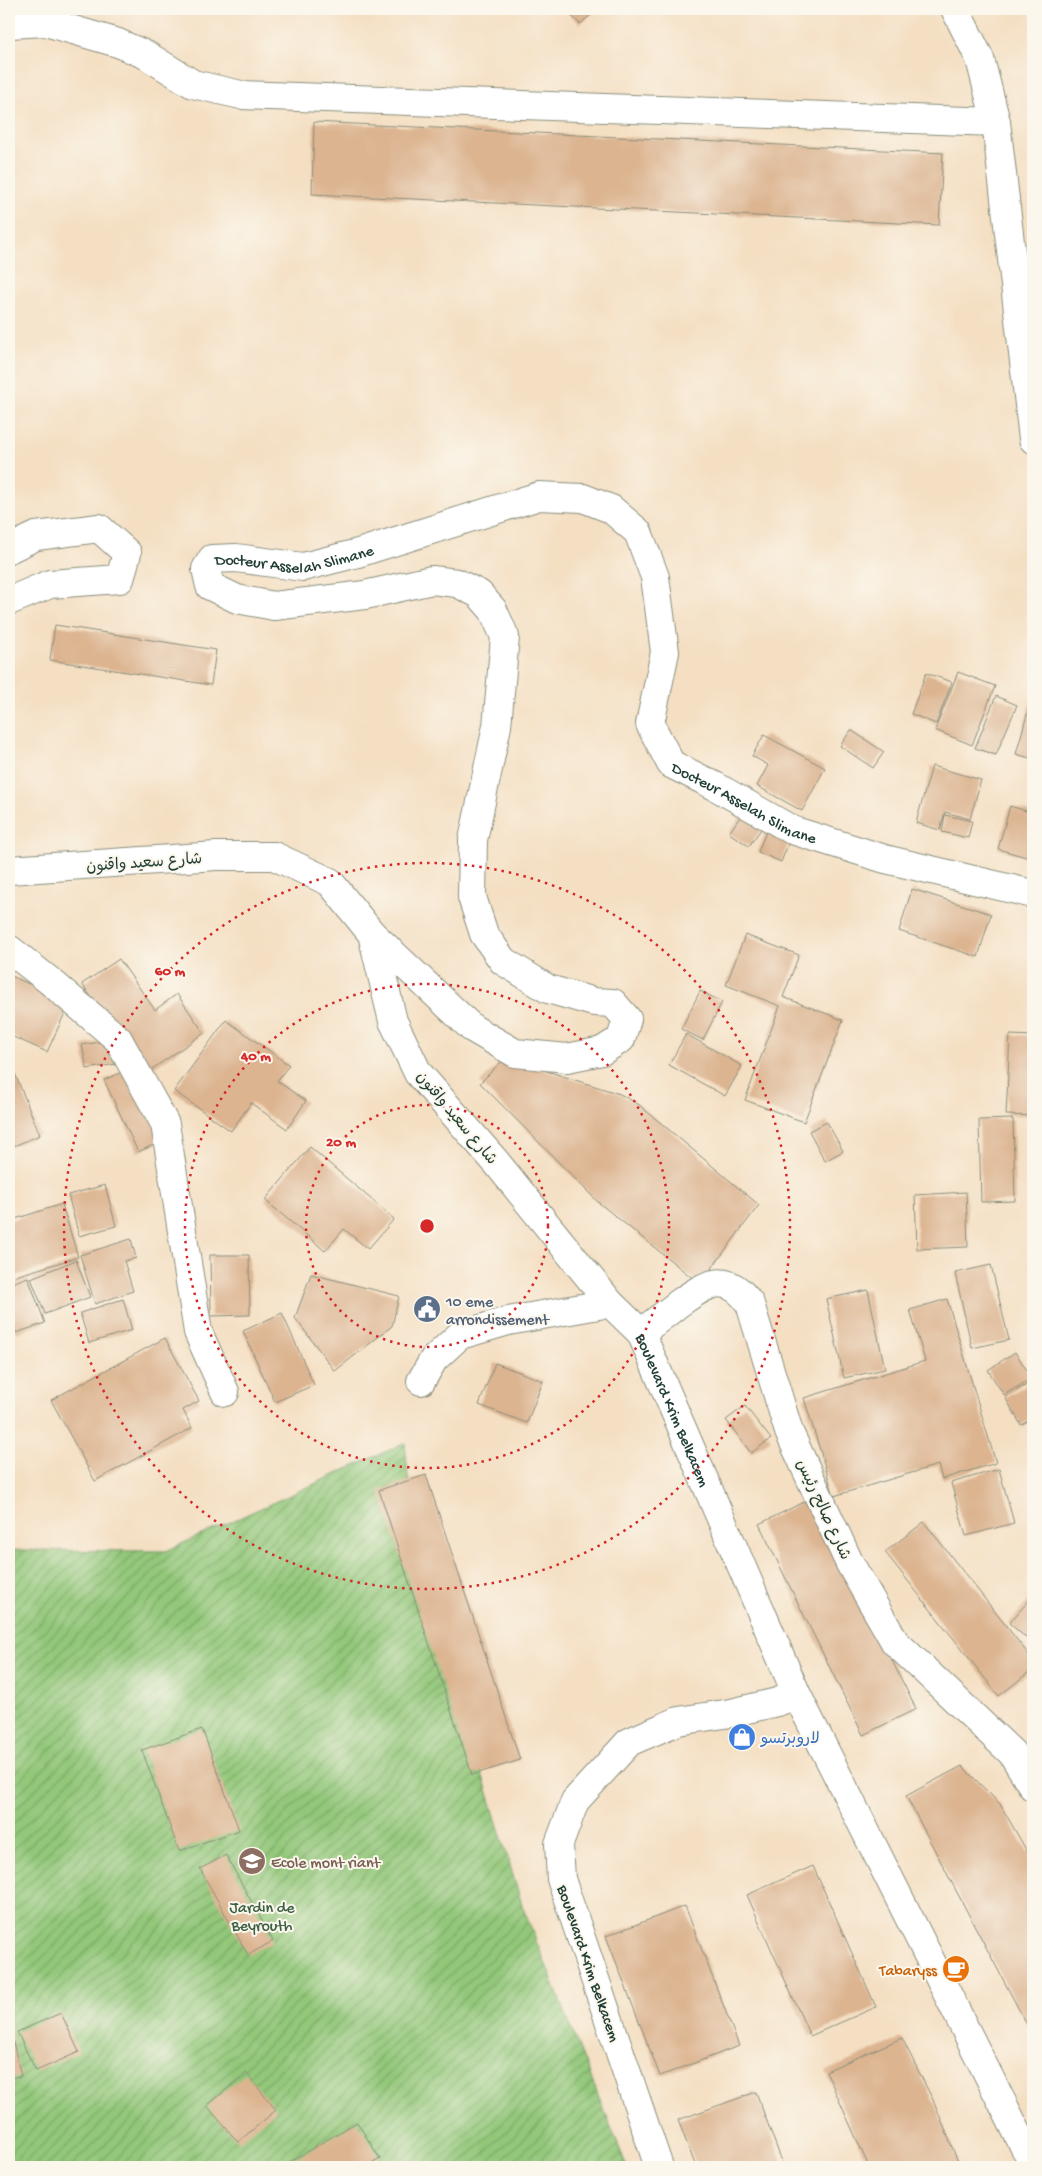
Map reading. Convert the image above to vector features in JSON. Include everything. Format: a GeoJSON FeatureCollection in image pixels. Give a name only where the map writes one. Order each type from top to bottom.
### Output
{"type":"FeatureCollection","features":[{"type":"Feature","properties":{"kind":"street"},"geometry":{"type":"LineString","coordinates":[[956,9],[980,59],[996,122],[1033,440]]}},
{"type":"Feature","properties":{"kind":"street"},"geometry":{"type":"LineString","coordinates":[[9,24],[46,22],[118,43],[146,55],[193,84],[241,95],[996,122]]}},
{"type":"Feature","properties":{"kind":"street","name":"Docteur Asselah Slimane"},"geometry":{"type":"LineString","coordinates":[[372,934],[472,1028],[515,1053],[567,1058],[602,1051],[621,1039],[626,1019],[614,1004],[594,1002],[548,989],[503,961],[484,934],[472,897],[473,840],[497,726],[505,637],[493,610],[479,594],[457,583],[432,580],[365,595],[274,606],[237,599],[210,586],[206,569],[212,559],[236,558],[303,568],[358,553],[539,496],[583,498],[611,509],[638,532],[655,577],[665,652],[650,724],[671,764],[715,786],[792,830],[885,859],[1033,894]]}},
{"type":"Feature","properties":{"kind":"street"},"geometry":{"type":"LineString","coordinates":[[9,549],[36,536],[99,528],[127,553],[120,579],[50,584],[9,602]]}},
{"type":"Feature","properties":{"kind":"street","name":"شارع سعيد واقنون"},"geometry":{"type":"LineString","coordinates":[[9,870],[216,856],[274,856],[330,882],[372,934],[393,1021],[418,1073],[496,1162],[610,1303]]}},
{"type":"Feature","properties":{"kind":"street"},"geometry":{"type":"LineString","coordinates":[[9,949],[52,982],[118,1039],[164,1124],[198,1332],[225,1392]]}},
{"type":"Feature","properties":{"kind":"street","name":"شارع صالح رئيس"},"geometry":{"type":"LineString","coordinates":[[640,1333],[702,1286],[726,1284],[746,1297],[750,1304],[789,1432],[849,1562],[895,1642],[1012,1753],[1033,1787]]}},
{"type":"Feature","properties":{"kind":"street"},"geometry":{"type":"LineString","coordinates":[[421,1381],[434,1359],[460,1335],[508,1320],[610,1303]]}},
{"type":"Feature","properties":{"kind":"street","name":"Boulevard Krim Belkacem"},"geometry":{"type":"LineString","coordinates":[[610,1303],[640,1333],[797,1694],[1025,2148],[1033,2160]]}},
{"type":"Feature","properties":{"kind":"street","name":"Boulevard Krim Belkacem"},"geometry":{"type":"LineString","coordinates":[[659,2167],[561,1879],[559,1844],[575,1801],[628,1742],[678,1721],[731,1713],[777,1702],[797,1694]]}},
{"type":"Feature","properties":{"kind":"green space","name":"Jardin de Beyrouth"},"geometry":{"type":"Polygon","coordinates":[[[405,1443],[414,1543],[523,1908],[627,2167],[9,2167],[9,1550],[166,1551],[405,1443]]]}},
{"type":"Feature","properties":{"kind":"building"},"geometry":{"type":"Polygon","coordinates":[[[564,9],[598,9],[580,24],[564,9]]]}},
{"type":"Feature","properties":{"kind":"building"},"geometry":{"type":"Polygon","coordinates":[[[314,122],[943,153],[939,225],[312,194],[314,122]]]}},
{"type":"Feature","properties":{"kind":"building"},"geometry":{"type":"Polygon","coordinates":[[[55,625],[216,650],[211,685],[50,660],[55,625]]]}},
{"type":"Feature","properties":{"kind":"building"},"geometry":{"type":"Polygon","coordinates":[[[958,672],[995,686],[972,745],[935,730],[958,672]]]}},
{"type":"Feature","properties":{"kind":"building"},"geometry":{"type":"Polygon","coordinates":[[[926,673],[952,682],[936,724],[911,714],[926,673]]]}},
{"type":"Feature","properties":{"kind":"building"},"geometry":{"type":"Polygon","coordinates":[[[996,696],[1017,705],[996,755],[975,748],[996,696]]]}},
{"type":"Feature","properties":{"kind":"building"},"geometry":{"type":"Polygon","coordinates":[[[1031,700],[1033,700],[1033,759],[1016,754],[1031,700]]]}},
{"type":"Feature","properties":{"kind":"building"},"geometry":{"type":"Polygon","coordinates":[[[851,730],[884,752],[873,768],[840,746],[851,730]]]}},
{"type":"Feature","properties":{"kind":"building"},"geometry":{"type":"Polygon","coordinates":[[[764,735],[825,768],[802,811],[757,786],[768,765],[752,756],[764,735]]]}},
{"type":"Feature","properties":{"kind":"building"},"geometry":{"type":"Polygon","coordinates":[[[932,766],[981,780],[970,819],[945,812],[940,830],[916,823],[932,766]]]}},
{"type":"Feature","properties":{"kind":"building"},"geometry":{"type":"Polygon","coordinates":[[[1010,806],[1033,813],[1033,859],[998,849],[1010,806]]]}},
{"type":"Feature","properties":{"kind":"building"},"geometry":{"type":"Polygon","coordinates":[[[744,811],[764,825],[749,846],[729,833],[744,811]]]}},
{"type":"Feature","properties":{"kind":"building"},"geometry":{"type":"Polygon","coordinates":[[[945,815],[972,821],[968,838],[942,832],[945,815]]]}},
{"type":"Feature","properties":{"kind":"building"},"geometry":{"type":"Polygon","coordinates":[[[767,829],[790,839],[781,862],[758,852],[767,829]]]}},
{"type":"Feature","properties":{"kind":"building"},"geometry":{"type":"Polygon","coordinates":[[[912,889],[991,914],[978,957],[899,931],[912,889]]]}},
{"type":"Feature","properties":{"kind":"building"},"geometry":{"type":"Polygon","coordinates":[[[745,935],[799,955],[783,997],[843,1020],[804,1122],[745,1100],[780,1006],[726,985],[745,935]]]}},
{"type":"Feature","properties":{"kind":"building"},"geometry":{"type":"Polygon","coordinates":[[[119,959],[155,1010],[177,994],[204,1033],[145,1074],[82,984],[119,959]]]}},
{"type":"Feature","properties":{"kind":"building"},"geometry":{"type":"Polygon","coordinates":[[[9,975],[70,1002],[47,1052],[9,1035],[9,975]]]}},
{"type":"Feature","properties":{"kind":"building"},"geometry":{"type":"Polygon","coordinates":[[[700,991],[722,1002],[703,1040],[681,1029],[700,991]]]}},
{"type":"Feature","properties":{"kind":"building"},"geometry":{"type":"Polygon","coordinates":[[[226,1020],[289,1065],[277,1081],[306,1101],[287,1129],[251,1103],[231,1131],[174,1091],[226,1020]]]}},
{"type":"Feature","properties":{"kind":"building"},"geometry":{"type":"Polygon","coordinates":[[[686,1034],[742,1066],[725,1096],[669,1065],[686,1034]]]}},
{"type":"Feature","properties":{"kind":"building"},"geometry":{"type":"Polygon","coordinates":[[[1010,1035],[1033,1036],[1033,1116],[1006,1115],[1010,1035]]]}},
{"type":"Feature","properties":{"kind":"building"},"geometry":{"type":"Polygon","coordinates":[[[111,1040],[116,1064],[87,1069],[82,1045],[111,1040]]]}},
{"type":"Feature","properties":{"kind":"building"},"geometry":{"type":"Polygon","coordinates":[[[505,1058],[620,1094],[638,1104],[759,1205],[700,1284],[599,1203],[480,1083],[505,1058]]]}},
{"type":"Feature","properties":{"kind":"building"},"geometry":{"type":"Polygon","coordinates":[[[9,1059],[40,1135],[9,1148],[9,1059]]]}},
{"type":"Feature","properties":{"kind":"building"},"geometry":{"type":"Polygon","coordinates":[[[129,1069],[162,1141],[138,1152],[104,1080],[129,1069]]]}},
{"type":"Feature","properties":{"kind":"building"},"geometry":{"type":"Polygon","coordinates":[[[1013,1119],[1015,1201],[981,1202],[979,1120],[1013,1119]]]}},
{"type":"Feature","properties":{"kind":"building"},"geometry":{"type":"Polygon","coordinates":[[[827,1122],[843,1151],[825,1161],[809,1131],[827,1122]]]}},
{"type":"Feature","properties":{"kind":"building"},"geometry":{"type":"Polygon","coordinates":[[[310,1147],[394,1219],[368,1249],[344,1229],[325,1251],[265,1200],[310,1147]]]}},
{"type":"Feature","properties":{"kind":"building"},"geometry":{"type":"Polygon","coordinates":[[[105,1185],[116,1226],[79,1236],[68,1195],[105,1185]]]}},
{"type":"Feature","properties":{"kind":"building"},"geometry":{"type":"Polygon","coordinates":[[[966,1192],[968,1247],[917,1249],[915,1195],[966,1192]]]}},
{"type":"Feature","properties":{"kind":"building"},"geometry":{"type":"Polygon","coordinates":[[[62,1204],[78,1257],[9,1278],[9,1221],[62,1204]]]}},
{"type":"Feature","properties":{"kind":"building"},"geometry":{"type":"Polygon","coordinates":[[[131,1239],[136,1258],[124,1261],[133,1291],[95,1304],[80,1255],[131,1239]]]}},
{"type":"Feature","properties":{"kind":"building"},"geometry":{"type":"Polygon","coordinates":[[[210,1255],[249,1255],[250,1315],[211,1316],[210,1255]]]}},
{"type":"Feature","properties":{"kind":"building"},"geometry":{"type":"Polygon","coordinates":[[[76,1260],[90,1297],[45,1314],[31,1278],[76,1260]]]}},
{"type":"Feature","properties":{"kind":"building"},"geometry":{"type":"Polygon","coordinates":[[[991,1265],[1009,1340],[972,1348],[955,1273],[991,1265]]]}},
{"type":"Feature","properties":{"kind":"building"},"geometry":{"type":"Polygon","coordinates":[[[311,1274],[399,1296],[392,1326],[335,1371],[295,1318],[311,1274]]]}},
{"type":"Feature","properties":{"kind":"building"},"geometry":{"type":"Polygon","coordinates":[[[28,1277],[45,1323],[16,1333],[9,1314],[9,1284],[28,1277]]]}},
{"type":"Feature","properties":{"kind":"building"},"geometry":{"type":"Polygon","coordinates":[[[868,1290],[885,1369],[844,1378],[826,1299],[868,1290]]]}},
{"type":"Feature","properties":{"kind":"building"},"geometry":{"type":"Polygon","coordinates":[[[123,1299],[132,1330],[89,1343],[80,1313],[123,1299]]]}},
{"type":"Feature","properties":{"kind":"building"},"geometry":{"type":"Polygon","coordinates":[[[947,1299],[996,1463],[942,1479],[938,1465],[834,1496],[804,1398],[925,1361],[910,1310],[947,1299]]]}},
{"type":"Feature","properties":{"kind":"building"},"geometry":{"type":"Polygon","coordinates":[[[282,1313],[314,1385],[275,1402],[243,1331],[282,1313]]]}},
{"type":"Feature","properties":{"kind":"building"},"geometry":{"type":"Polygon","coordinates":[[[165,1338],[199,1401],[183,1410],[192,1428],[95,1481],[51,1400],[165,1338]]]}},
{"type":"Feature","properties":{"kind":"building"},"geometry":{"type":"Polygon","coordinates":[[[1015,1352],[1032,1378],[1004,1395],[988,1370],[1015,1352]]]}},
{"type":"Feature","properties":{"kind":"building"},"geometry":{"type":"Polygon","coordinates":[[[495,1363],[543,1381],[527,1423],[479,1405],[495,1363]]]}},
{"type":"Feature","properties":{"kind":"building"},"geometry":{"type":"Polygon","coordinates":[[[1033,1381],[1033,1418],[1021,1425],[1005,1397],[1033,1381]]]}},
{"type":"Feature","properties":{"kind":"building"},"geometry":{"type":"Polygon","coordinates":[[[745,1406],[771,1439],[751,1453],[726,1420],[745,1406]]]}},
{"type":"Feature","properties":{"kind":"building"},"geometry":{"type":"Polygon","coordinates":[[[999,1469],[1014,1523],[966,1536],[951,1483],[999,1469]]]}},
{"type":"Feature","properties":{"kind":"building"},"geometry":{"type":"Polygon","coordinates":[[[426,1475],[520,1760],[472,1775],[379,1490],[426,1475]]]}},
{"type":"Feature","properties":{"kind":"building"},"geometry":{"type":"Polygon","coordinates":[[[812,1498],[916,1709],[863,1735],[759,1524],[812,1498]]]}},
{"type":"Feature","properties":{"kind":"building"},"geometry":{"type":"Polygon","coordinates":[[[924,1522],[1033,1660],[1033,1669],[999,1696],[885,1552],[924,1522]]]}},
{"type":"Feature","properties":{"kind":"building"},"geometry":{"type":"Polygon","coordinates":[[[1033,1596],[1033,1644],[1009,1623],[1033,1596]]]}},
{"type":"Feature","properties":{"kind":"building"},"geometry":{"type":"Polygon","coordinates":[[[202,1729],[239,1830],[179,1851],[142,1750],[202,1729]]]}},
{"type":"Feature","properties":{"kind":"building"},"geometry":{"type":"Polygon","coordinates":[[[962,1766],[1000,1804],[1033,1862],[1033,2036],[906,1796],[962,1766]]]}},
{"type":"Feature","properties":{"kind":"building"},"geometry":{"type":"Polygon","coordinates":[[[226,1855],[273,1941],[248,1955],[200,1869],[226,1855]]]}},
{"type":"Feature","properties":{"kind":"building"},"geometry":{"type":"Polygon","coordinates":[[[813,1866],[876,2007],[810,2036],[747,1895],[813,1866]]]}},
{"type":"Feature","properties":{"kind":"building"},"geometry":{"type":"Polygon","coordinates":[[[685,1906],[739,2046],[660,2076],[606,1936],[685,1906]]]}},
{"type":"Feature","properties":{"kind":"building"},"geometry":{"type":"Polygon","coordinates":[[[61,2013],[79,2052],[36,2071],[17,2032],[61,2013]]]}},
{"type":"Feature","properties":{"kind":"building"},"geometry":{"type":"Polygon","coordinates":[[[9,2025],[21,2076],[9,2078],[9,2025]]]}},
{"type":"Feature","properties":{"kind":"building"},"geometry":{"type":"Polygon","coordinates":[[[902,2038],[935,2104],[960,2167],[869,2167],[826,2071],[902,2038]]]}},
{"type":"Feature","properties":{"kind":"building"},"geometry":{"type":"Polygon","coordinates":[[[246,2073],[276,2110],[238,2142],[207,2106],[246,2073]]]}},
{"type":"Feature","properties":{"kind":"building"},"geometry":{"type":"Polygon","coordinates":[[[756,2092],[784,2167],[696,2167],[678,2120],[756,2092]]]}},
{"type":"Feature","properties":{"kind":"building"},"geometry":{"type":"Polygon","coordinates":[[[357,2122],[380,2159],[366,2167],[281,2167],[357,2122]]]}},
{"type":"Feature","properties":{"kind":"place","name":"10 eme arrondissement"},"geometry":{"type":"Point","coordinates":[427,1309]}},
{"type":"Feature","properties":{"kind":"place","name":"لاروبرتسو"},"geometry":{"type":"Point","coordinates":[742,1737]}},
{"type":"Feature","properties":{"kind":"place","name":"Ecole mont riant"},"geometry":{"type":"Point","coordinates":[252,1861]}},
{"type":"Feature","properties":{"kind":"place","name":"Tabaryss"},"geometry":{"type":"Point","coordinates":[956,1969]}}]}
